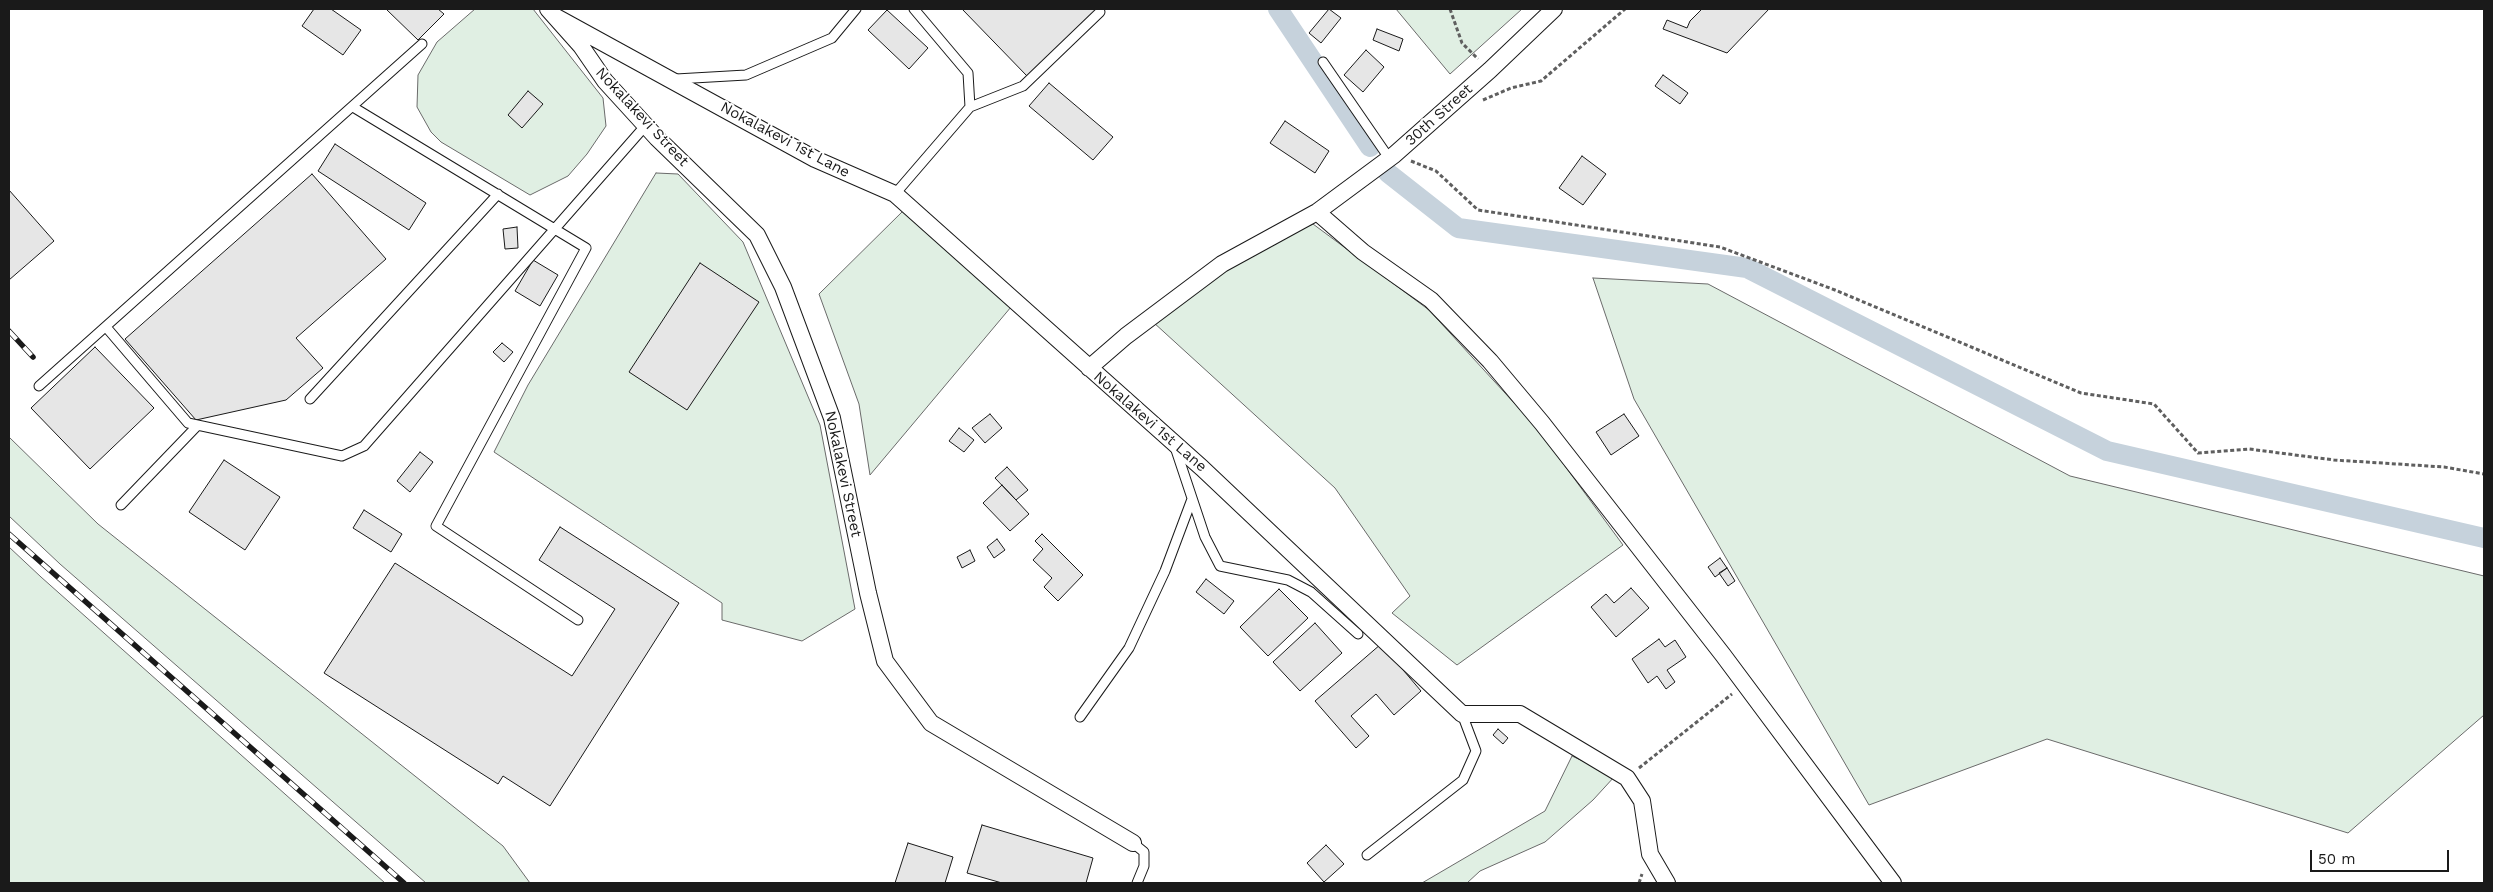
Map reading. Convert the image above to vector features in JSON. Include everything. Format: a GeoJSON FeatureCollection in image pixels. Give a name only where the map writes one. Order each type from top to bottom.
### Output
{"type":"FeatureCollection","features":[{"type":"Feature","properties":{"kind":"street","name":"30th Street"},"geometry":{"type":"LineString","coordinates":[[1089,368],[1126,336],[1222,264],[1317,212],[1392,156],[1490,70],[1554,9]]}},
{"type":"Feature","properties":{"kind":"street","name":"Nokalakevi 1st Lane"},"geometry":{"type":"LineString","coordinates":[[552,13],[815,159],[895,194],[1202,468],[1462,714]]}},
{"type":"Feature","properties":{"kind":"street","name":"Nokalakevi Street"},"geometry":{"type":"LineString","coordinates":[[552,13],[580,46],[605,82],[757,235],[783,288],[832,418],[868,593],[886,661],[931,723],[1133,843]]}},
{"type":"Feature","properties":{"kind":"street"},"geometry":{"type":"LineString","coordinates":[[1317,212],[1363,252],[1431,300],[1490,361],[1548,430],[1744,684],[1893,883]]}},
{"type":"Feature","properties":{"kind":"street"},"geometry":{"type":"LineString","coordinates":[[1462,714],[1520,714],[1627,778],[1642,801],[1650,854],[1667,883]]}},
{"type":"Feature","properties":{"kind":"lane"},"geometry":{"type":"LineString","coordinates":[[673,80],[746,75],[832,38],[856,9]]}},
{"type":"Feature","properties":{"kind":"lane"},"geometry":{"type":"LineString","coordinates":[[914,9],[968,73],[970,107]]}},
{"type":"Feature","properties":{"kind":"lane"},"geometry":{"type":"LineString","coordinates":[[895,194],[970,107],[1023,86],[1100,12]]}},
{"type":"Feature","properties":{"kind":"lane"},"geometry":{"type":"LineString","coordinates":[[39,386],[422,44]]}},
{"type":"Feature","properties":{"kind":"lane"},"geometry":{"type":"LineString","coordinates":[[1323,62],[1392,156]]}},
{"type":"Feature","properties":{"kind":"lane"},"geometry":{"type":"LineString","coordinates":[[353,106],[586,248],[436,526],[578,620]]}},
{"type":"Feature","properties":{"kind":"lane"},"geometry":{"type":"LineString","coordinates":[[106,327],[188,423],[342,456],[364,446],[646,125]]}},
{"type":"Feature","properties":{"kind":"lane"},"geometry":{"type":"LineString","coordinates":[[310,399],[498,194]]}},
{"type":"Feature","properties":{"kind":"lane"},"geometry":{"type":"LineString","coordinates":[[121,505],[198,425]]}},
{"type":"Feature","properties":{"kind":"lane"},"geometry":{"type":"LineString","coordinates":[[1174,444],[1205,537],[1220,566],[1288,580],[1311,592],[1358,634]]}},
{"type":"Feature","properties":{"kind":"lane"},"geometry":{"type":"LineString","coordinates":[[1080,718],[1129,648],[1166,571],[1192,499]]}},
{"type":"Feature","properties":{"kind":"lane"},"geometry":{"type":"LineString","coordinates":[[1367,855],[1463,780],[1476,752],[1462,714]]}},
{"type":"Feature","properties":{"kind":"lane"},"geometry":{"type":"LineString","coordinates":[[1133,843],[1144,852],[1144,866],[1137,883]]}},
{"type":"Feature","properties":{"kind":"path"},"geometry":{"type":"LineString","coordinates":[[1450,9],[1462,43],[1490,70]]}},
{"type":"Feature","properties":{"kind":"path"},"geometry":{"type":"LineString","coordinates":[[1477,104],[1510,88],[1541,81],[1625,9]]}},
{"type":"Feature","properties":{"kind":"path"},"geometry":{"type":"LineString","coordinates":[[1392,156],[1436,171],[1478,210],[1720,247],[1835,290],[2081,393],[2154,404],[2198,453],[2249,449],[2334,460],[2444,466],[2484,474]]}},
{"type":"Feature","properties":{"kind":"path"},"geometry":{"type":"LineString","coordinates":[[1627,778],[1744,684]]}},
{"type":"Feature","properties":{"kind":"green space"},"geometry":{"type":"Polygon","coordinates":[[[475,9],[533,9],[603,98],[606,126],[587,154],[568,176],[530,195],[441,142],[431,132],[417,107],[418,75],[437,42],[475,9]]]}},
{"type":"Feature","properties":{"kind":"green space"},"geometry":{"type":"Polygon","coordinates":[[[1396,9],[1522,9],[1450,74],[1396,9]]]}},
{"type":"Feature","properties":{"kind":"green space"},"geometry":{"type":"Polygon","coordinates":[[[656,173],[678,174],[743,242],[820,425],[855,609],[802,641],[722,620],[722,603],[494,452],[528,385],[656,173]]]}},
{"type":"Feature","properties":{"kind":"green space"},"geometry":{"type":"Polygon","coordinates":[[[903,211],[1011,307],[870,475],[859,404],[819,294],[903,211]]]}},
{"type":"Feature","properties":{"kind":"green space"},"geometry":{"type":"Polygon","coordinates":[[[1313,224],[1429,310],[1537,428],[1623,545],[1457,665],[1392,613],[1410,596],[1335,488],[1153,322],[1228,262],[1313,224]]]}},
{"type":"Feature","properties":{"kind":"green space"},"geometry":{"type":"Polygon","coordinates":[[[1593,278],[1708,284],[2070,476],[2484,576],[2484,715],[2348,833],[2047,739],[1869,805],[1634,399],[1593,278]]]}},
{"type":"Feature","properties":{"kind":"green space"},"geometry":{"type":"Polygon","coordinates":[[[9,437],[98,524],[503,846],[530,883],[426,883],[60,564],[9,516],[9,437]]]}},
{"type":"Feature","properties":{"kind":"green space"},"geometry":{"type":"Polygon","coordinates":[[[9,547],[41,577],[385,883],[9,883],[9,547]]]}},
{"type":"Feature","properties":{"kind":"green space"},"geometry":{"type":"Polygon","coordinates":[[[1572,756],[1615,776],[1593,800],[1545,842],[1480,871],[1467,883],[1422,883],[1545,811],[1572,756]]]}},
{"type":"Feature","properties":{"kind":"building"},"geometry":{"type":"Polygon","coordinates":[[[314,9],[331,9],[361,30],[343,55],[302,26],[314,9]]]}},
{"type":"Feature","properties":{"kind":"building"},"geometry":{"type":"Polygon","coordinates":[[[386,9],[438,9],[444,14],[418,40],[386,9]]]}},
{"type":"Feature","properties":{"kind":"building"},"geometry":{"type":"Polygon","coordinates":[[[962,9],[1098,9],[1027,76],[962,9]]]}},
{"type":"Feature","properties":{"kind":"building"},"geometry":{"type":"Polygon","coordinates":[[[1329,9],[1341,18],[1321,43],[1309,33],[1329,9]]]}},
{"type":"Feature","properties":{"kind":"building"},"geometry":{"type":"Polygon","coordinates":[[[1702,9],[1769,9],[1727,53],[1663,29],[1667,20],[1687,28],[1690,21],[1702,9]]]}},
{"type":"Feature","properties":{"kind":"building"},"geometry":{"type":"Polygon","coordinates":[[[887,10],[928,48],[909,69],[868,30],[887,10]]]}},
{"type":"Feature","properties":{"kind":"building"},"geometry":{"type":"Polygon","coordinates":[[[1377,29],[1403,39],[1399,51],[1373,40],[1377,29]]]}},
{"type":"Feature","properties":{"kind":"building"},"geometry":{"type":"Polygon","coordinates":[[[1366,50],[1384,67],[1363,92],[1344,75],[1366,50]]]}},
{"type":"Feature","properties":{"kind":"building"},"geometry":{"type":"Polygon","coordinates":[[[1663,75],[1688,93],[1680,104],[1655,86],[1663,75]]]}},
{"type":"Feature","properties":{"kind":"building"},"geometry":{"type":"Polygon","coordinates":[[[1049,83],[1113,137],[1093,160],[1029,106],[1049,83]]]}},
{"type":"Feature","properties":{"kind":"building"},"geometry":{"type":"Polygon","coordinates":[[[528,91],[543,104],[522,128],[508,115],[528,91]]]}},
{"type":"Feature","properties":{"kind":"building"},"geometry":{"type":"Polygon","coordinates":[[[1285,121],[1329,151],[1315,173],[1270,143],[1285,121]]]}},
{"type":"Feature","properties":{"kind":"building"},"geometry":{"type":"Polygon","coordinates":[[[335,144],[426,203],[409,230],[318,171],[335,144]]]}},
{"type":"Feature","properties":{"kind":"building"},"geometry":{"type":"Polygon","coordinates":[[[1582,156],[1606,174],[1583,205],[1559,188],[1582,156]]]}},
{"type":"Feature","properties":{"kind":"building"},"geometry":{"type":"Polygon","coordinates":[[[312,174],[386,259],[296,338],[323,368],[286,400],[196,420],[125,339],[312,174]]]}},
{"type":"Feature","properties":{"kind":"building"},"geometry":{"type":"Polygon","coordinates":[[[9,190],[54,241],[9,280],[9,190]]]}},
{"type":"Feature","properties":{"kind":"building"},"geometry":{"type":"Polygon","coordinates":[[[517,227],[518,248],[505,249],[503,229],[517,227]]]}},
{"type":"Feature","properties":{"kind":"building"},"geometry":{"type":"Polygon","coordinates":[[[533,260],[558,275],[540,306],[515,291],[533,260]]]}},
{"type":"Feature","properties":{"kind":"building"},"geometry":{"type":"Polygon","coordinates":[[[700,263],[759,302],[687,410],[629,372],[700,263]]]}},
{"type":"Feature","properties":{"kind":"building"},"geometry":{"type":"Polygon","coordinates":[[[502,343],[513,352],[504,362],[493,352],[502,343]]]}},
{"type":"Feature","properties":{"kind":"building"},"geometry":{"type":"Polygon","coordinates":[[[95,347],[154,408],[90,469],[31,408],[95,347]]]}},
{"type":"Feature","properties":{"kind":"building"},"geometry":{"type":"Polygon","coordinates":[[[990,414],[1002,428],[985,443],[972,428],[990,414]]]}},
{"type":"Feature","properties":{"kind":"building"},"geometry":{"type":"Polygon","coordinates":[[[1624,414],[1639,436],[1611,455],[1596,432],[1624,414]]]}},
{"type":"Feature","properties":{"kind":"building"},"geometry":{"type":"Polygon","coordinates":[[[959,428],[974,440],[964,452],[949,441],[959,428]]]}},
{"type":"Feature","properties":{"kind":"building"},"geometry":{"type":"Polygon","coordinates":[[[420,452],[433,462],[410,492],[397,481],[420,452]]]}},
{"type":"Feature","properties":{"kind":"building"},"geometry":{"type":"Polygon","coordinates":[[[224,460],[280,497],[245,550],[189,512],[224,460]]]}},
{"type":"Feature","properties":{"kind":"building"},"geometry":{"type":"Polygon","coordinates":[[[1007,467],[1028,490],[1016,500],[995,478],[1007,467]]]}},
{"type":"Feature","properties":{"kind":"building"},"geometry":{"type":"Polygon","coordinates":[[[1002,485],[1029,514],[1010,531],[983,503],[1002,485]]]}},
{"type":"Feature","properties":{"kind":"building"},"geometry":{"type":"Polygon","coordinates":[[[364,510],[402,534],[391,552],[353,528],[364,510]]]}},
{"type":"Feature","properties":{"kind":"building"},"geometry":{"type":"Polygon","coordinates":[[[560,527],[679,603],[550,806],[503,776],[498,784],[324,673],[395,563],[572,676],[615,609],[539,560],[560,527]]]}},
{"type":"Feature","properties":{"kind":"building"},"geometry":{"type":"Polygon","coordinates":[[[1042,534],[1083,575],[1058,601],[1044,587],[1052,578],[1033,560],[1043,549],[1035,541],[1042,534]]]}},
{"type":"Feature","properties":{"kind":"building"},"geometry":{"type":"Polygon","coordinates":[[[997,539],[1005,550],[994,558],[987,547],[997,539]]]}},
{"type":"Feature","properties":{"kind":"building"},"geometry":{"type":"Polygon","coordinates":[[[970,550],[975,561],[962,568],[957,557],[970,550]]]}},
{"type":"Feature","properties":{"kind":"building"},"geometry":{"type":"Polygon","coordinates":[[[1720,558],[1727,568],[1715,577],[1708,567],[1720,558]]]}},
{"type":"Feature","properties":{"kind":"building"},"geometry":{"type":"Polygon","coordinates":[[[1727,568],[1735,581],[1728,586],[1719,573],[1727,568]]]}},
{"type":"Feature","properties":{"kind":"building"},"geometry":{"type":"Polygon","coordinates":[[[1206,579],[1234,601],[1224,614],[1196,592],[1206,579]]]}},
{"type":"Feature","properties":{"kind":"building"},"geometry":{"type":"Polygon","coordinates":[[[1631,588],[1649,608],[1616,637],[1591,607],[1606,594],[1614,603],[1631,588]]]}},
{"type":"Feature","properties":{"kind":"building"},"geometry":{"type":"Polygon","coordinates":[[[1279,589],[1308,618],[1268,656],[1240,627],[1279,589]]]}},
{"type":"Feature","properties":{"kind":"building"},"geometry":{"type":"Polygon","coordinates":[[[1315,623],[1342,653],[1300,691],[1273,662],[1315,623]]]}},
{"type":"Feature","properties":{"kind":"building"},"geometry":{"type":"Polygon","coordinates":[[[1659,639],[1665,647],[1675,640],[1686,657],[1667,670],[1675,682],[1666,689],[1657,676],[1648,683],[1632,659],[1659,639]]]}},
{"type":"Feature","properties":{"kind":"building"},"geometry":{"type":"Polygon","coordinates":[[[1381,644],[1421,691],[1394,715],[1376,694],[1351,716],[1369,736],[1356,748],[1315,701],[1381,644]]]}},
{"type":"Feature","properties":{"kind":"building"},"geometry":{"type":"Polygon","coordinates":[[[1498,729],[1508,738],[1503,744],[1493,735],[1498,729]]]}},
{"type":"Feature","properties":{"kind":"building"},"geometry":{"type":"Polygon","coordinates":[[[982,825],[1093,858],[1086,883],[1002,883],[967,873],[982,825]]]}},
{"type":"Feature","properties":{"kind":"building"},"geometry":{"type":"Polygon","coordinates":[[[908,843],[953,857],[945,883],[895,883],[908,843]]]}},
{"type":"Feature","properties":{"kind":"building"},"geometry":{"type":"Polygon","coordinates":[[[1326,845],[1344,864],[1324,882],[1307,863],[1326,845]]]}},
{"type":"Feature","properties":{"kind":"waterway"},"geometry":{"type":"LineString","coordinates":[[1278,9],[1370,147]]}},
{"type":"Feature","properties":{"kind":"waterway"},"geometry":{"type":"LineString","coordinates":[[1388,173],[1458,228],[1747,268],[2107,451],[2484,538]]}},
{"type":"Feature","properties":{"kind":"railway"},"geometry":{"type":"LineString","coordinates":[[9,331],[33,357]]}},
{"type":"Feature","properties":{"kind":"railway"},"geometry":{"type":"LineString","coordinates":[[9,534],[404,883]]}}]}
